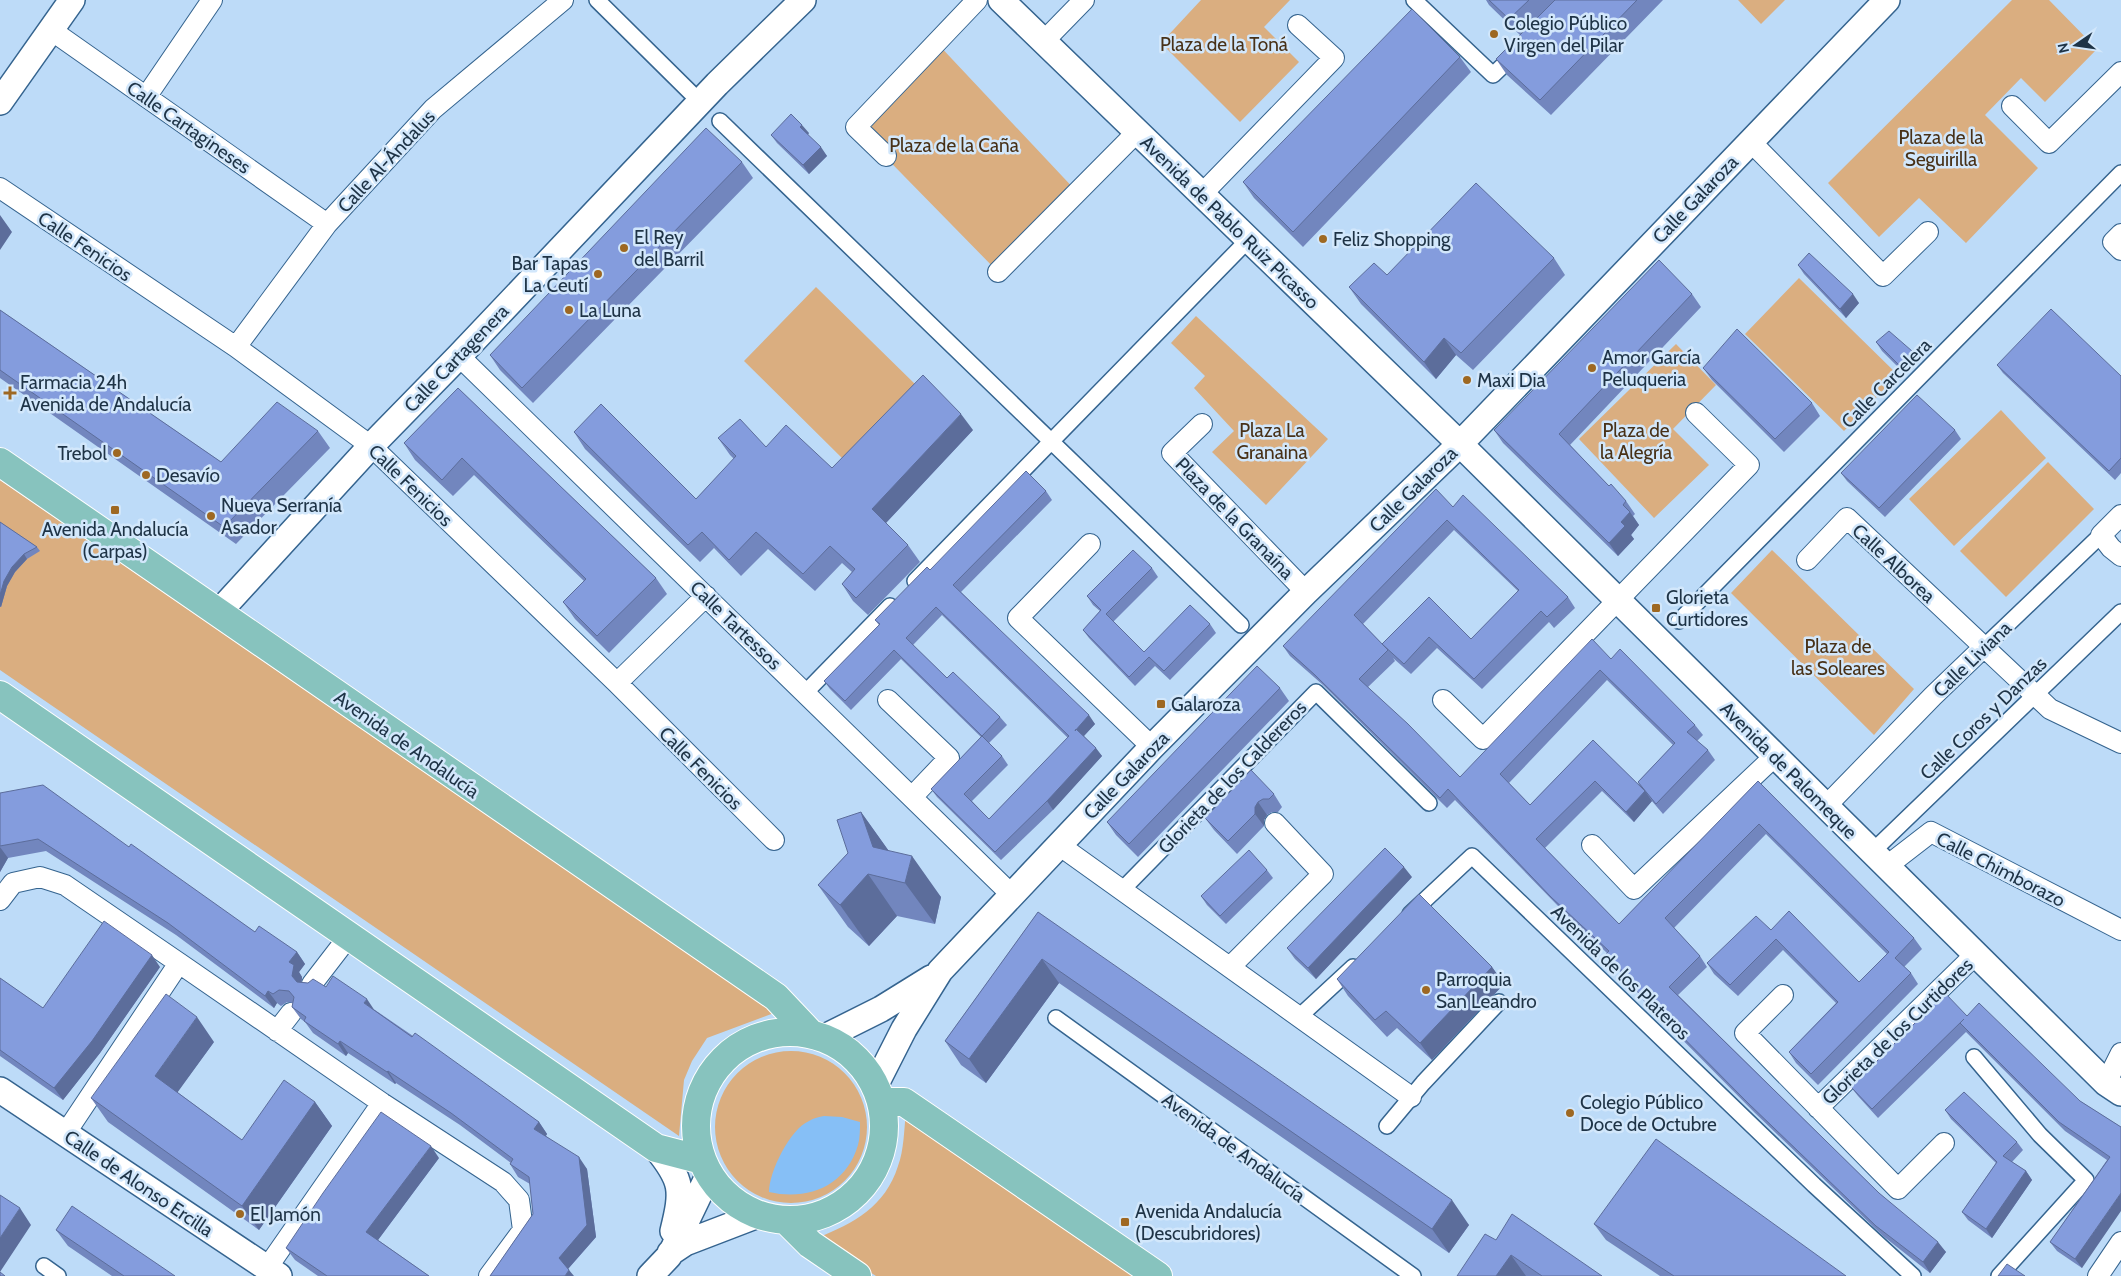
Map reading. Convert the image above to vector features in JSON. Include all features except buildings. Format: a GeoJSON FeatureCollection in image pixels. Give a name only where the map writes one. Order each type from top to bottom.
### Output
{"type":"FeatureCollection","features":[{"type":"Feature","properties":{"kind":"main road","name":"Avenida de Andalucía"},"geometry":{"type":"LineString","coordinates":[[0,462],[776,997],[817,1035],[855,1056],[879,1093]]}},
{"type":"Feature","properties":{"kind":"main road"},"geometry":{"type":"LineString","coordinates":[[0,695],[656,1148],[705,1167]]}},
{"type":"Feature","properties":{"kind":"main road"},"geometry":{"type":"LineString","coordinates":[[817,1035],[780,1031],[752,1039],[728,1054],[709,1076],[698,1103],[696,1132],[705,1167],[730,1199],[758,1215],[787,1221],[816,1218],[843,1205],[864,1186],[879,1160],[885,1131],[879,1093],[904,1102],[1158,1276]]}},
{"type":"Feature","properties":{"kind":"main road"},"geometry":{"type":"LineString","coordinates":[[787,1221],[810,1244],[856,1276]]}},
{"type":"Feature","properties":{"kind":"street"},"geometry":{"type":"LineString","coordinates":[[0,102],[72,0]]}},
{"type":"Feature","properties":{"kind":"street"},"geometry":{"type":"LineString","coordinates":[[146,97],[212,0]]}},
{"type":"Feature","properties":{"kind":"street","name":"Calle Al-Ándalus"},"geometry":{"type":"LineString","coordinates":[[236,347],[327,224],[433,109],[563,0]]}},
{"type":"Feature","properties":{"kind":"street"},"geometry":{"type":"LineString","coordinates":[[597,0],[691,94]]}},
{"type":"Feature","properties":{"kind":"street","name":"Calle Cartagenera"},"geometry":{"type":"LineString","coordinates":[[218,614],[371,446],[717,84],[802,0]]}},
{"type":"Feature","properties":{"kind":"street"},"geometry":{"type":"LineString","coordinates":[[886,156],[856,127],[977,0]]}},
{"type":"Feature","properties":{"kind":"street","name":"Avenida de Pablo Ruiz Picasso"},"geometry":{"type":"LineString","coordinates":[[1001,0],[1460,444]]}},
{"type":"Feature","properties":{"kind":"street"},"geometry":{"type":"LineString","coordinates":[[1044,41],[1084,0]]}},
{"type":"Feature","properties":{"kind":"street"},"geometry":{"type":"LineString","coordinates":[[1414,0],[1494,75],[1524,44]]}},
{"type":"Feature","properties":{"kind":"street","name":"Calle Galaroza"},"geometry":{"type":"LineString","coordinates":[[879,1093],[904,1028],[935,975],[1152,747],[1306,592],[1460,444],[1887,0]]}},
{"type":"Feature","properties":{"kind":"street"},"geometry":{"type":"LineString","coordinates":[[1202,194],[1334,58],[1298,25]]}},
{"type":"Feature","properties":{"kind":"street","name":"Calle Cartagineses"},"geometry":{"type":"LineString","coordinates":[[51,30],[327,224]]}},
{"type":"Feature","properties":{"kind":"street"},"geometry":{"type":"LineString","coordinates":[[2012,106],[2049,143],[2121,72]]}},
{"type":"Feature","properties":{"kind":"street"},"geometry":{"type":"LineString","coordinates":[[720,121],[1053,441],[1241,625]]}},
{"type":"Feature","properties":{"kind":"street"},"geometry":{"type":"LineString","coordinates":[[998,272],[1137,132]]}},
{"type":"Feature","properties":{"kind":"street"},"geometry":{"type":"LineString","coordinates":[[1750,141],[1883,276],[1928,232]]}},
{"type":"Feature","properties":{"kind":"street","name":"Calle Carcelera"},"geometry":{"type":"LineString","coordinates":[[1679,621],[2121,174]]}},
{"type":"Feature","properties":{"kind":"street","name":"Calle Fenicios"},"geometry":{"type":"LineString","coordinates":[[0,188],[236,347],[371,446],[617,683],[774,840]]}},
{"type":"Feature","properties":{"kind":"street"},"geometry":{"type":"LineString","coordinates":[[2121,234],[2113,242],[2121,250]]}},
{"type":"Feature","properties":{"kind":"street"},"geometry":{"type":"LineString","coordinates":[[805,692],[1248,240]]}},
{"type":"Feature","properties":{"kind":"street","name":"Calle Tartessos"},"geometry":{"type":"LineString","coordinates":[[459,356],[1012,894]]}},
{"type":"Feature","properties":{"kind":"street"},"geometry":{"type":"LineString","coordinates":[[1443,700],[1483,739],[1749,465],[1696,413]]}},
{"type":"Feature","properties":{"kind":"street","name":"Plaza de la Granaína"},"geometry":{"type":"LineString","coordinates":[[1202,424],[1172,453],[1306,592]]}},
{"type":"Feature","properties":{"kind":"street","name":"Avenida de Palomeque"},"geometry":{"type":"LineString","coordinates":[[1460,444],[2114,1088]]}},
{"type":"Feature","properties":{"kind":"street","name":"Calle Liviana"},"geometry":{"type":"LineString","coordinates":[[1826,806],[1933,696],[2121,515]]}},
{"type":"Feature","properties":{"kind":"street","name":"Calle Alborea"},"geometry":{"type":"LineString","coordinates":[[1807,560],[1847,518],[1984,647]]}},
{"type":"Feature","properties":{"kind":"street"},"geometry":{"type":"LineString","coordinates":[[2101,535],[2111,548],[2121,556]]}},
{"type":"Feature","properties":{"kind":"street"},"geometry":{"type":"LineString","coordinates":[[1090,544],[1018,618],[1152,747]]}},
{"type":"Feature","properties":{"kind":"street"},"geometry":{"type":"LineString","coordinates":[[617,683],[706,596]]}},
{"type":"Feature","properties":{"kind":"street","name":"Calle Coros y Danzas"},"geometry":{"type":"LineString","coordinates":[[1880,859],[2036,696],[2121,612]]}},
{"type":"Feature","properties":{"kind":"street"},"geometry":{"type":"LineString","coordinates":[[1984,647],[2050,708],[2121,743]]}},
{"type":"Feature","properties":{"kind":"street","name":"Glorieta de los Caldereros"},"geometry":{"type":"LineString","coordinates":[[1122,890],[1316,692],[1429,803]]}},
{"type":"Feature","properties":{"kind":"street"},"geometry":{"type":"LineString","coordinates":[[888,700],[949,758],[912,797]]}},
{"type":"Feature","properties":{"kind":"street"},"geometry":{"type":"LineString","coordinates":[[1592,845],[1634,889],[1775,756]]}},
{"type":"Feature","properties":{"kind":"street"},"geometry":{"type":"LineString","coordinates":[[1230,966],[1323,874],[1275,823]]}},
{"type":"Feature","properties":{"kind":"street","name":"Calle Chimborazo"},"geometry":{"type":"LineString","coordinates":[[1880,859],[1931,832],[2121,930]]}},
{"type":"Feature","properties":{"kind":"street"},"geometry":{"type":"LineString","coordinates":[[1059,845],[1411,1097]]}},
{"type":"Feature","properties":{"kind":"street","name":"Avenida de los Plateros"},"geometry":{"type":"LineString","coordinates":[[1401,923],[1472,856],[1814,1185],[1913,1276]]}},
{"type":"Feature","properties":{"kind":"street"},"geometry":{"type":"LineString","coordinates":[[0,900],[13,883],[40,877],[65,885],[382,1103],[502,1182],[519,1200],[523,1230],[489,1276]]}},
{"type":"Feature","properties":{"kind":"street"},"geometry":{"type":"LineString","coordinates":[[312,984],[349,936]]}},
{"type":"Feature","properties":{"kind":"street","name":"Glorieta de los Curtidores"},"geometry":{"type":"LineString","coordinates":[[1818,1108],[1976,954]]}},
{"type":"Feature","properties":{"kind":"street"},"geometry":{"type":"LineString","coordinates":[[1300,1016],[1365,956]]}},
{"type":"Feature","properties":{"kind":"street"},"geometry":{"type":"LineString","coordinates":[[65,1134],[179,963]]}},
{"type":"Feature","properties":{"kind":"street","name":"Calle Galaroza"},"geometry":{"type":"LineString","coordinates":[[817,1035],[881,1009],[935,975]]}},
{"type":"Feature","properties":{"kind":"street","name":"Glorieta de los Curtidores"},"geometry":{"type":"LineString","coordinates":[[1784,995],[1745,1033],[1898,1189],[1944,1143]]}},
{"type":"Feature","properties":{"kind":"street"},"geometry":{"type":"LineString","coordinates":[[1387,1126],[1411,1097],[1499,1002]]}},
{"type":"Feature","properties":{"kind":"street"},"geometry":{"type":"LineString","coordinates":[[277,1031],[291,1013]]}},
{"type":"Feature","properties":{"kind":"street","name":"Avenida de Andalucía"},"geometry":{"type":"LineString","coordinates":[[1056,1018],[1414,1276]]}},
{"type":"Feature","properties":{"kind":"street"},"geometry":{"type":"LineString","coordinates":[[2114,1088],[2121,1053]]}},
{"type":"Feature","properties":{"kind":"street"},"geometry":{"type":"LineString","coordinates":[[1974,1057],[2040,1135],[2086,1180],[1999,1276]]}},
{"type":"Feature","properties":{"kind":"street","name":"Calle de Alonso Ercilla"},"geometry":{"type":"LineString","coordinates":[[0,1090],[273,1272]]}},
{"type":"Feature","properties":{"kind":"street"},"geometry":{"type":"LineString","coordinates":[[273,1272],[382,1103]]}},
{"type":"Feature","properties":{"kind":"street"},"geometry":{"type":"LineString","coordinates":[[656,1148],[674,1172],[679,1190],[670,1253]]}},
{"type":"Feature","properties":{"kind":"street"},"geometry":{"type":"LineString","coordinates":[[670,1253],[705,1167]]}},
{"type":"Feature","properties":{"kind":"street"},"geometry":{"type":"LineString","coordinates":[[650,1276],[670,1253],[685,1243],[758,1215]]}},
{"type":"Feature","properties":{"kind":"street"},"geometry":{"type":"LineString","coordinates":[[2098,1276],[2121,1242]]}},
{"type":"Feature","properties":{"kind":"street"},"geometry":{"type":"LineString","coordinates":[[44,1266],[58,1276]]}},
{"type":"Feature","properties":{"kind":"green space","name":"Plaza de la Toná"},"geometry":{"type":"Polygon","coordinates":[[[1201,0],[1290,0],[1264,27],[1299,62],[1240,122],[1161,43],[1201,0]]]}},
{"type":"Feature","properties":{"kind":"green space"},"geometry":{"type":"Polygon","coordinates":[[[1738,0],[1785,0],[1761,24],[1738,0]]]}},
{"type":"Feature","properties":{"kind":"green space","name":"Plaza de la Seguirilla"},"geometry":{"type":"Polygon","coordinates":[[[2012,0],[2049,0],[2097,49],[2045,102],[2021,78],[1985,115],[2038,168],[1966,243],[1919,198],[1879,237],[1828,183],[2012,0]]]}},
{"type":"Feature","properties":{"kind":"green space","name":"Plaza de la Caña"},"geometry":{"type":"Polygon","coordinates":[[[936,42],[1078,193],[998,272],[856,127],[936,42]]]}},
{"type":"Feature","properties":{"kind":"green space"},"geometry":{"type":"Polygon","coordinates":[[[1799,278],[1898,375],[1844,431],[1745,334],[1799,278]]]}},
{"type":"Feature","properties":{"kind":"green space"},"geometry":{"type":"Polygon","coordinates":[[[816,287],[918,387],[845,461],[744,361],[816,287]]]}},
{"type":"Feature","properties":{"kind":"green space","name":"Plaza La Granaina"},"geometry":{"type":"Polygon","coordinates":[[[1196,316],[1328,439],[1266,505],[1212,452],[1234,431],[1194,388],[1205,376],[1171,343],[1196,316]]]}},
{"type":"Feature","properties":{"kind":"green space","name":"Plaza de la Alegría"},"geometry":{"type":"Polygon","coordinates":[[[1676,344],[1716,385],[1673,429],[1709,465],[1654,518],[1579,439],[1676,344]]]}},
{"type":"Feature","properties":{"kind":"green space"},"geometry":{"type":"Polygon","coordinates":[[[2001,410],[2046,458],[1954,546],[1909,499],[2001,410]]]}},
{"type":"Feature","properties":{"kind":"green space"},"geometry":{"type":"Polygon","coordinates":[[[2048,462],[2094,509],[2006,597],[1960,551],[2048,462]]]}},
{"type":"Feature","properties":{"kind":"green space"},"geometry":{"type":"Polygon","coordinates":[[[0,480],[774,1013],[707,1038],[692,1061],[684,1080],[679,1136],[0,670],[0,480]]]}},
{"type":"Feature","properties":{"kind":"green space","name":"Plaza de las Soleares"},"geometry":{"type":"Polygon","coordinates":[[[1772,550],[1914,689],[1874,735],[1731,593],[1772,550]]]}},
{"type":"Feature","properties":{"kind":"green space"},"geometry":{"type":"Polygon","coordinates":[[[791,1051],[806,1052],[820,1056],[833,1063],[845,1073],[855,1085],[862,1098],[866,1112],[866,1142],[862,1156],[855,1169],[845,1181],[833,1191],[820,1198],[806,1202],[791,1203],[776,1202],[762,1198],[749,1191],[737,1181],[727,1169],[720,1156],[716,1142],[715,1127],[716,1112],[720,1098],[727,1085],[737,1073],[749,1063],[762,1056],[776,1052],[791,1051]]]}},
{"type":"Feature","properties":{"kind":"green space"},"geometry":{"type":"Polygon","coordinates":[[[906,1112],[1143,1276],[876,1276],[817,1238],[843,1226],[866,1212],[885,1192],[900,1160],[906,1112]]]}},
{"type":"Feature","properties":{"kind":"water"},"geometry":{"type":"Polygon","coordinates":[[[824,1116],[842,1117],[860,1122],[858,1145],[845,1171],[824,1187],[811,1192],[784,1194],[769,1192],[777,1163],[788,1142],[802,1126],[813,1119],[824,1116]]]}},
{"type":"Feature","properties":{"kind":"place","name":"Colegio Público Virgen del Pilar"},"geometry":{"type":"Point","coordinates":[1494,34]}},
{"type":"Feature","properties":{"kind":"place","name":"Feliz Shopping"},"geometry":{"type":"Point","coordinates":[1323,239]}},
{"type":"Feature","properties":{"kind":"place","name":"El Rey del Barril"},"geometry":{"type":"Point","coordinates":[624,248]}},
{"type":"Feature","properties":{"kind":"place","name":"Bar Tapas La Ceutí"},"geometry":{"type":"Point","coordinates":[598,274]}},
{"type":"Feature","properties":{"kind":"place","name":"La Luna"},"geometry":{"type":"Point","coordinates":[569,310]}},
{"type":"Feature","properties":{"kind":"place","name":"Amor García Peluqueria"},"geometry":{"type":"Point","coordinates":[1592,368]}},
{"type":"Feature","properties":{"kind":"place","name":"Maxi Dia"},"geometry":{"type":"Point","coordinates":[1467,380]}},
{"type":"Feature","properties":{"kind":"place","name":"Farmacia 24h Avenida de Andalucía"},"geometry":{"type":"Point","coordinates":[10,393]}},
{"type":"Feature","properties":{"kind":"place","name":"Trebol"},"geometry":{"type":"Point","coordinates":[117,453]}},
{"type":"Feature","properties":{"kind":"place","name":"Desavío"},"geometry":{"type":"Point","coordinates":[146,475]}},
{"type":"Feature","properties":{"kind":"place","name":"Avenida Andalucía (Carpas)"},"geometry":{"type":"Point","coordinates":[115,510]}},
{"type":"Feature","properties":{"kind":"place","name":"Nueva Serranía Asador"},"geometry":{"type":"Point","coordinates":[211,516]}},
{"type":"Feature","properties":{"kind":"place","name":"Glorieta Curtidores"},"geometry":{"type":"Point","coordinates":[1656,608]}},
{"type":"Feature","properties":{"kind":"place","name":"Galaroza"},"geometry":{"type":"Point","coordinates":[1161,704]}},
{"type":"Feature","properties":{"kind":"place","name":"Parroquia San Leandro"},"geometry":{"type":"Point","coordinates":[1426,990]}},
{"type":"Feature","properties":{"kind":"place","name":"Colegio Público Doce de Octubre"},"geometry":{"type":"Point","coordinates":[1570,1113]}},
{"type":"Feature","properties":{"kind":"place","name":"El Jamón"},"geometry":{"type":"Point","coordinates":[240,1214]}},
{"type":"Feature","properties":{"kind":"place","name":"Avenida Andalucía (Descubridores)"},"geometry":{"type":"Point","coordinates":[1125,1222]}}]}
